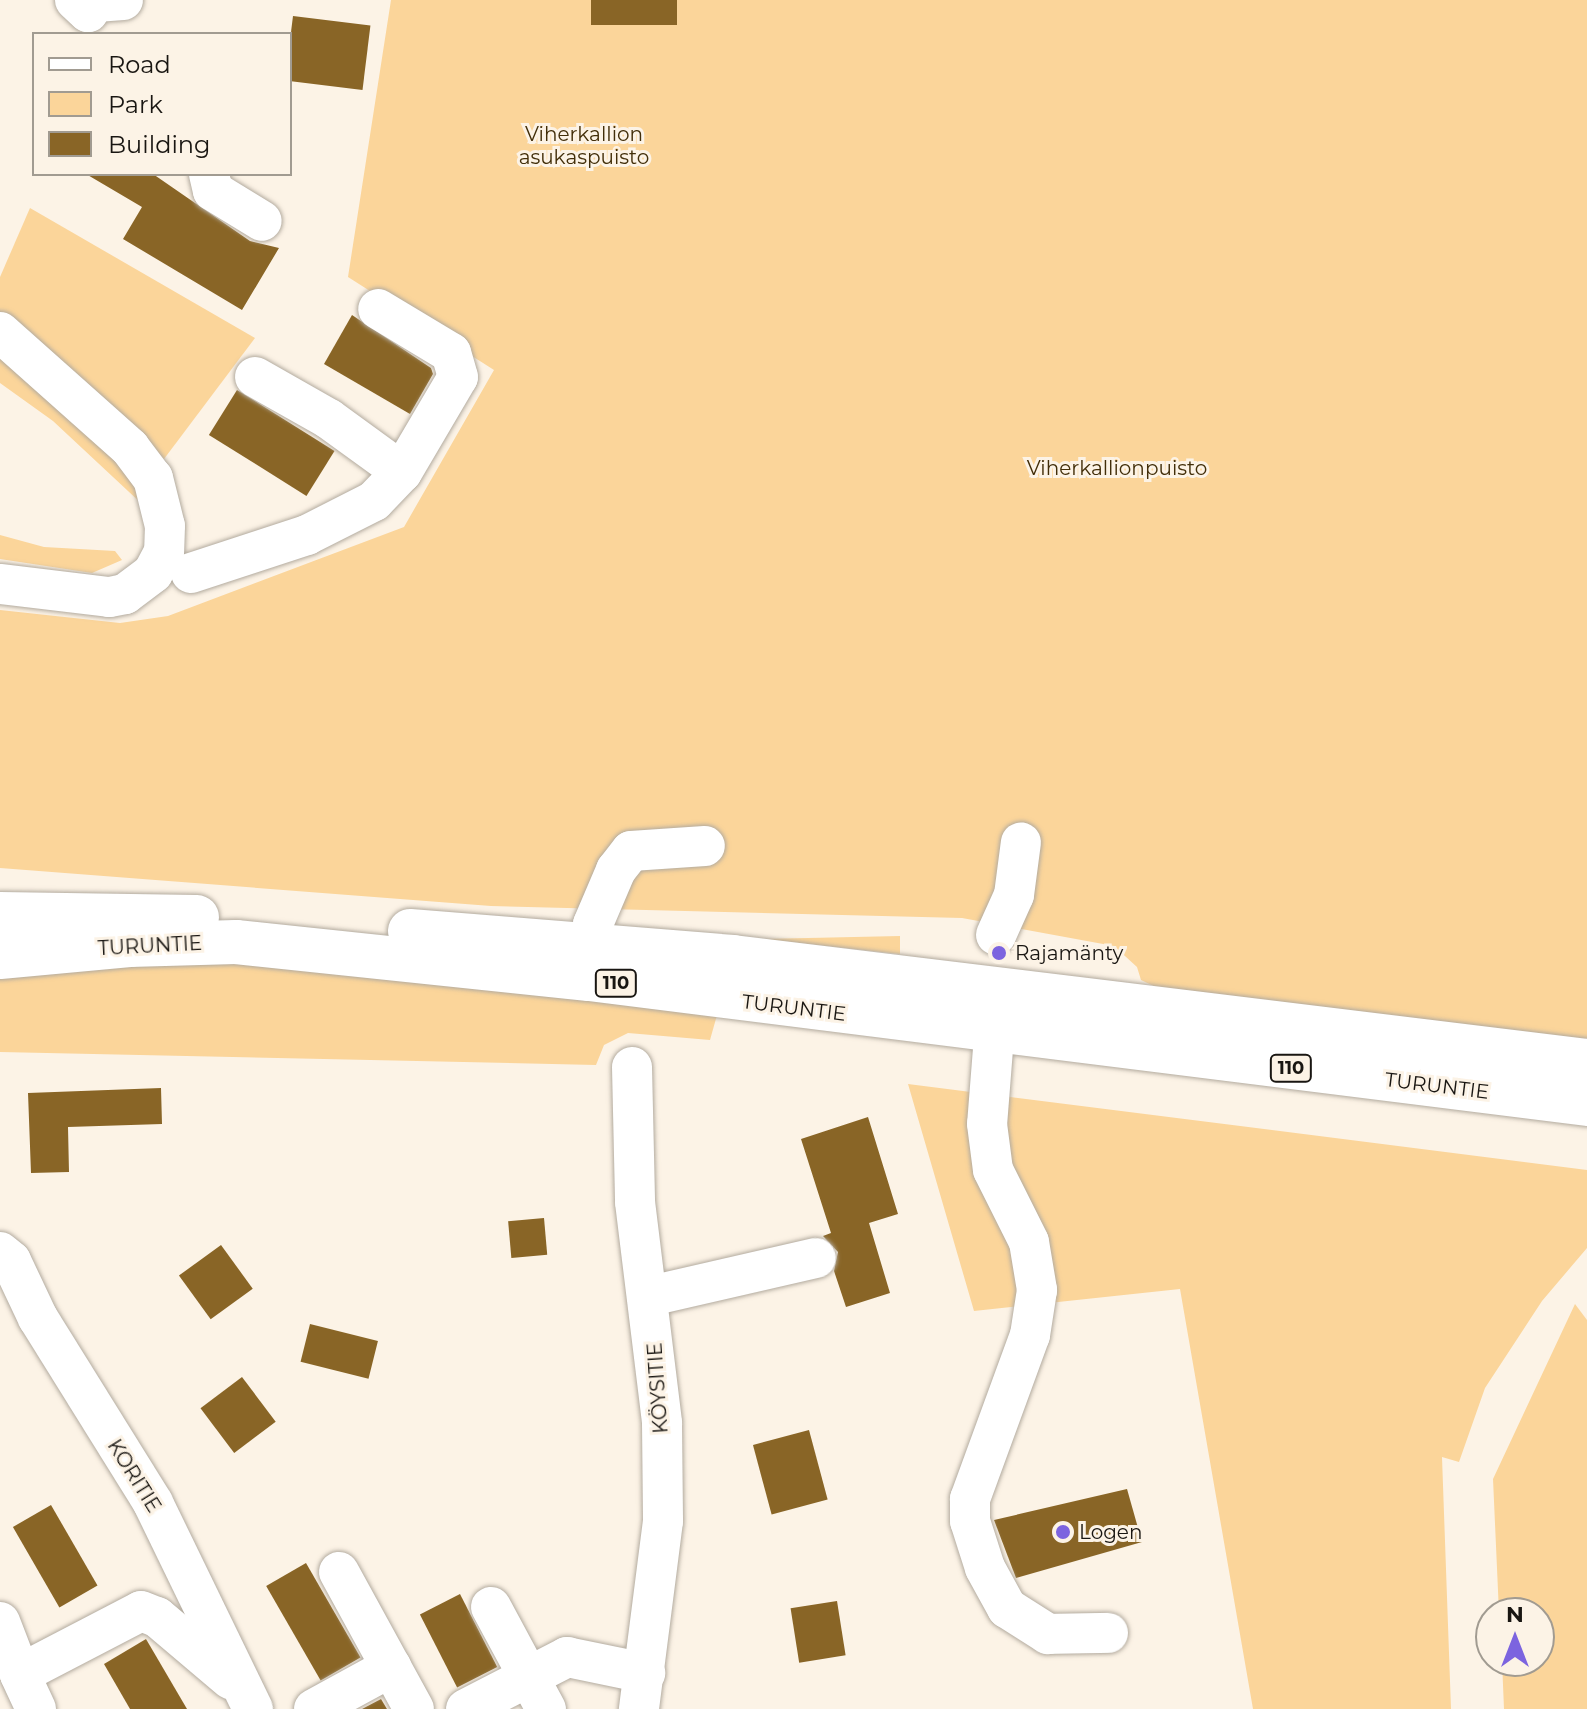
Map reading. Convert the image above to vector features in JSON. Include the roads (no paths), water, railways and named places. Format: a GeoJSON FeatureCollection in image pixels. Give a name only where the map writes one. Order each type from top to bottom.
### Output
{"type":"FeatureCollection","features":[{"type":"Feature","properties":{"kind":"main road","name":"TURUNTIE"},"geometry":{"type":"LineString","coordinates":[[0,914],[238,919],[590,961],[994,1032],[1587,1104]]}},
{"type":"Feature","properties":{"kind":"main road","name":"TURUNTIE"},"geometry":{"type":"LineString","coordinates":[[0,957],[129,945],[236,942],[998,987],[1587,1061]]}},
{"type":"Feature","properties":{"kind":"street"},"geometry":{"type":"LineString","coordinates":[[209,176],[213,191],[262,221]]}},
{"type":"Feature","properties":{"kind":"street"},"geometry":{"type":"LineString","coordinates":[[191,573],[307,535],[374,501],[402,472],[458,377],[451,353],[378,309]]}},
{"type":"Feature","properties":{"kind":"street"},"geometry":{"type":"LineString","coordinates":[[0,332],[130,448],[153,478],[165,526],[164,552],[153,573],[125,594],[109,597],[0,584]]}},
{"type":"Feature","properties":{"kind":"street"},"geometry":{"type":"LineString","coordinates":[[255,377],[329,419],[402,472]]}},
{"type":"Feature","properties":{"kind":"street"},"geometry":{"type":"LineString","coordinates":[[996,935],[1014,895],[1021,842]]}},
{"type":"Feature","properties":{"kind":"street"},"geometry":{"type":"LineString","coordinates":[[590,961],[593,924],[616,870],[631,851],[705,846]]}},
{"type":"Feature","properties":{"kind":"street"},"geometry":{"type":"LineString","coordinates":[[998,987],[987,1124],[993,1170],[1029,1242],[1037,1290],[1030,1335],[970,1499],[970,1521],[985,1568],[1007,1608],[1048,1634],[1108,1633]]}},
{"type":"Feature","properties":{"kind":"street","name":"KÖYSITIE"},"geometry":{"type":"LineString","coordinates":[[632,1067],[635,1202],[650,1296],[662,1423],[663,1521],[642,1691]]}},
{"type":"Feature","properties":{"kind":"street","name":"KORITIE"},"geometry":{"type":"LineString","coordinates":[[0,1252],[11,1261],[38,1318],[153,1503],[249,1701]]}},
{"type":"Feature","properties":{"kind":"street"},"geometry":{"type":"LineString","coordinates":[[650,1296],[816,1258]]}},
{"type":"Feature","properties":{"kind":"street"},"geometry":{"type":"LineString","coordinates":[[339,1572],[414,1709]]}},
{"type":"Feature","properties":{"kind":"street"},"geometry":{"type":"LineString","coordinates":[[491,1607],[538,1693]]}},
{"type":"Feature","properties":{"kind":"street"},"geometry":{"type":"LineString","coordinates":[[0,1622],[28,1691],[141,1611],[157,1617],[249,1701]]}},
{"type":"Feature","properties":{"kind":"street"},"geometry":{"type":"LineString","coordinates":[[466,1709],[538,1693],[567,1657],[642,1691]]}},
{"type":"Feature","properties":{"kind":"street"},"geometry":{"type":"LineString","coordinates":[[314,1709],[391,1667]]}},
{"type":"Feature","properties":{"kind":"place","name":"Rajamänty"},"geometry":{"type":"Point","coordinates":[999,953]}},
{"type":"Feature","properties":{"kind":"place","name":"Logen"},"geometry":{"type":"Point","coordinates":[1063,1532]}},
{"type":"Feature","properties":{"kind":"park label","name":"Viherkallion asukaspuisto"},"geometry":{"type":"Point","coordinates":[584,146]}},
{"type":"Feature","properties":{"kind":"park label","name":"Viherkallionpuisto"},"geometry":{"type":"Point","coordinates":[1117,468]}}]}
